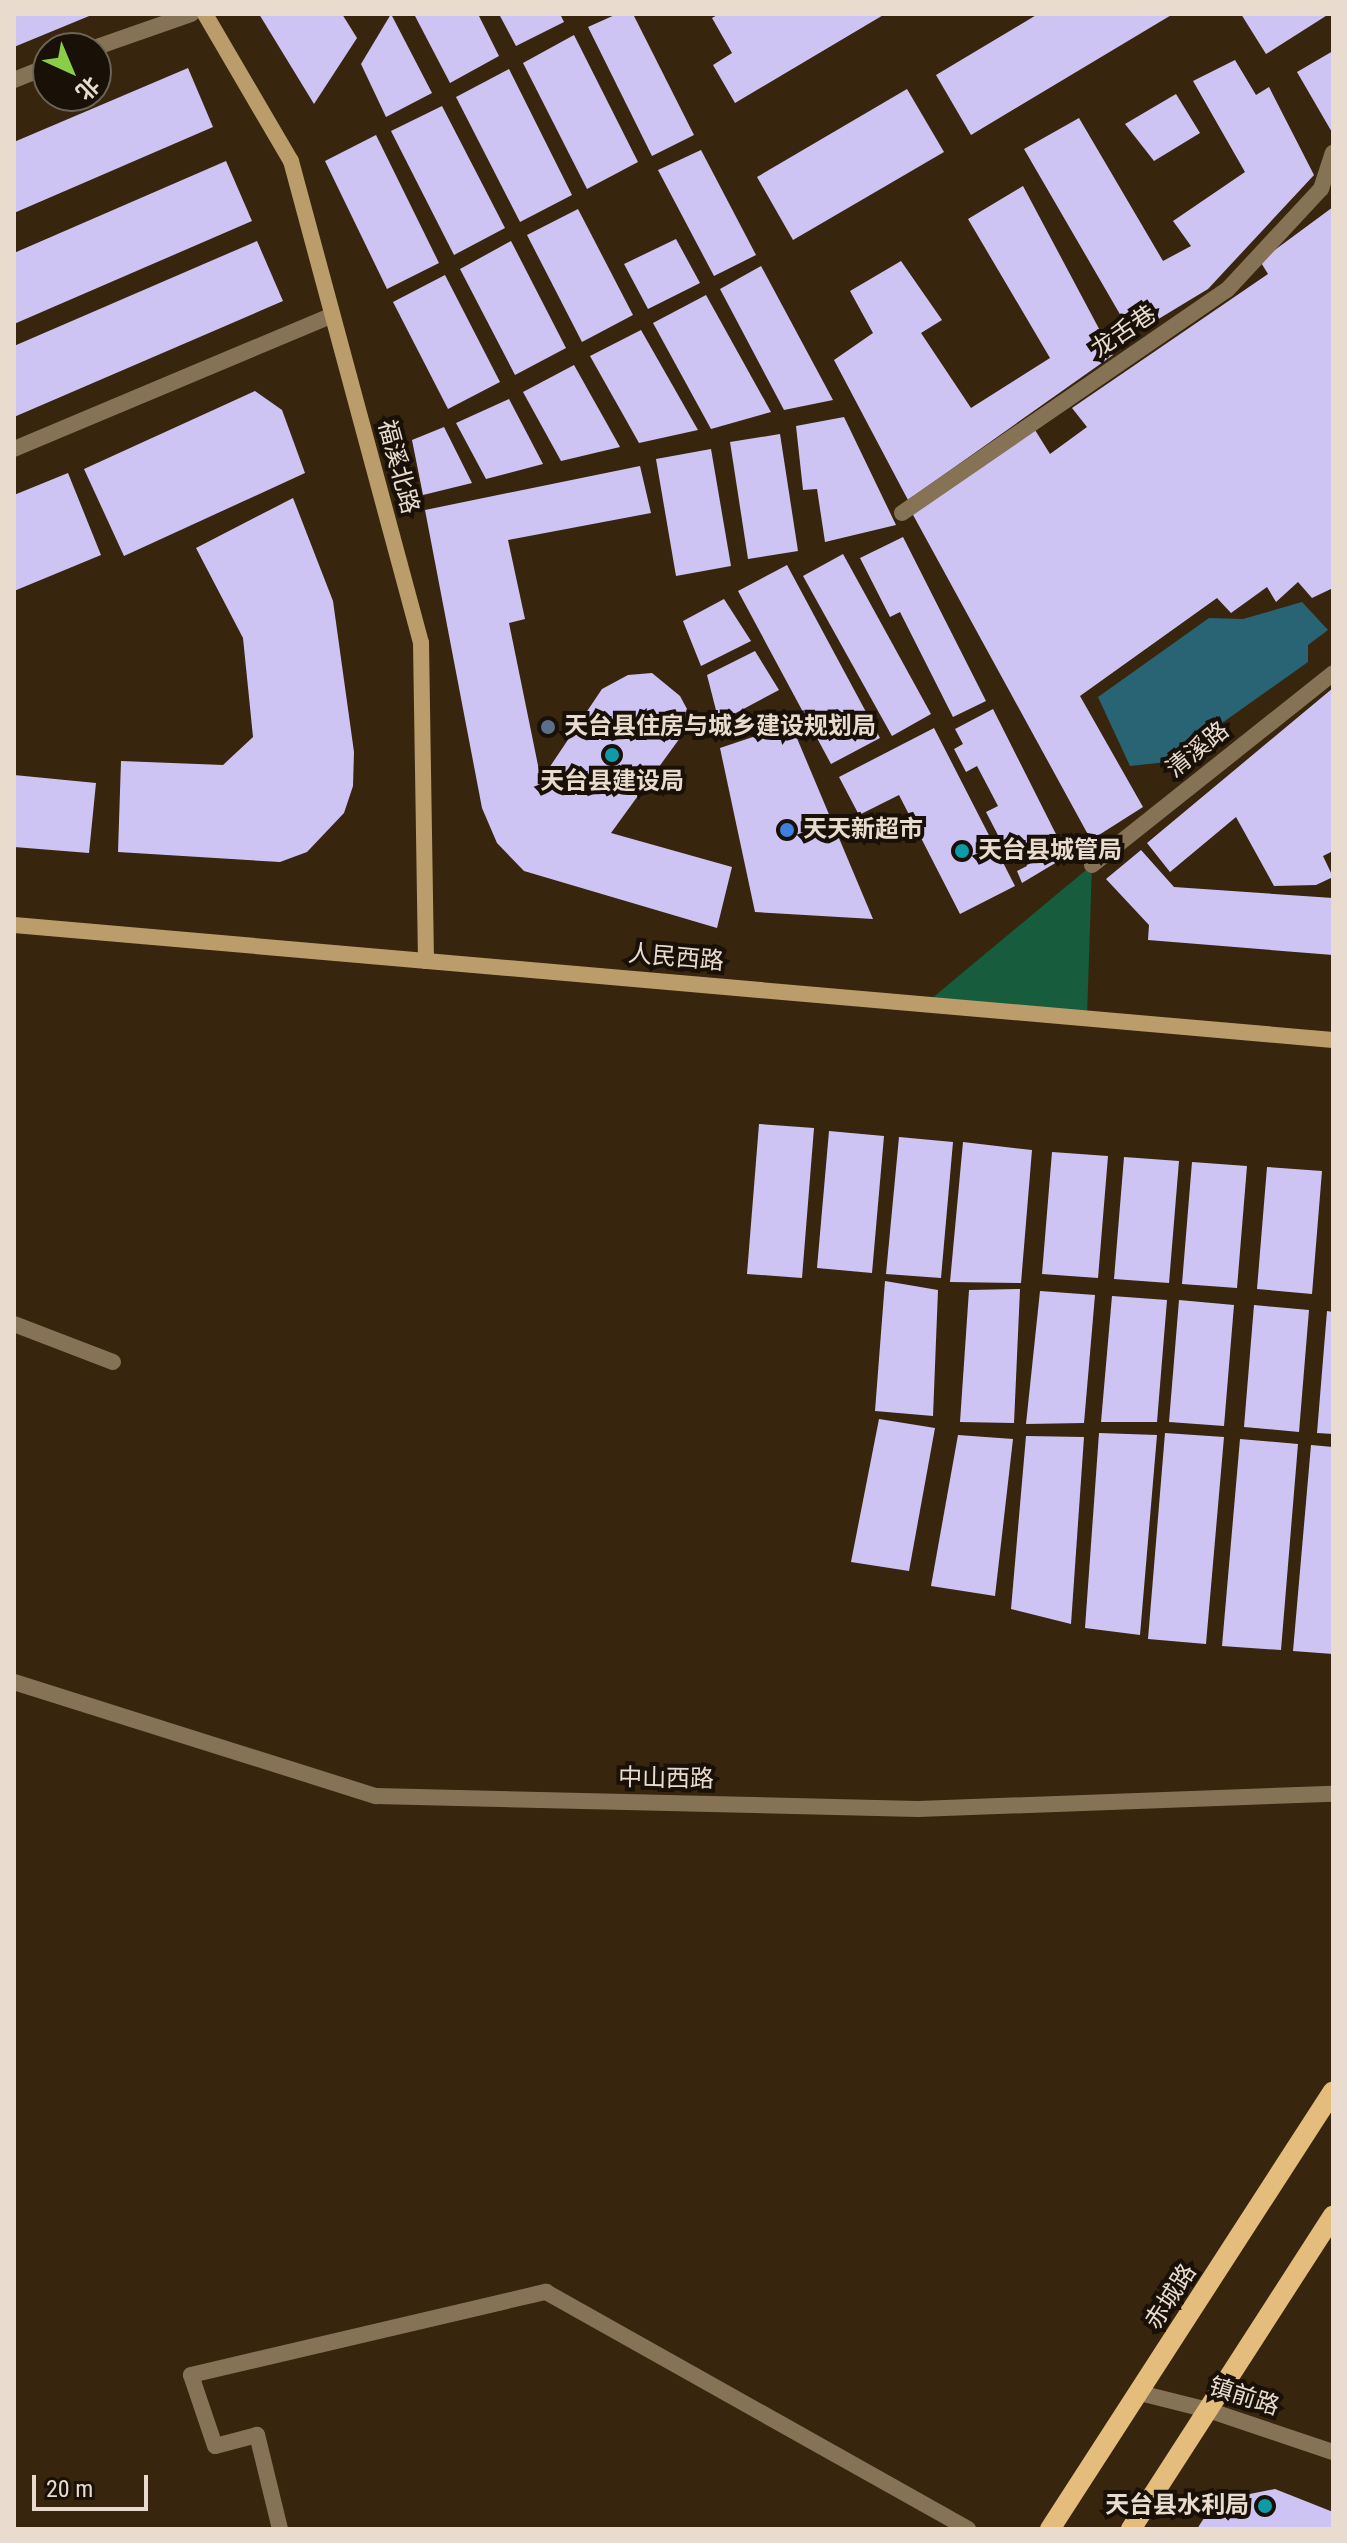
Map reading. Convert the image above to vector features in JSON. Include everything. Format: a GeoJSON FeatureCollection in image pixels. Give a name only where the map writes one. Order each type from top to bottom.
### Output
{"type":"FeatureCollection","features":[{"type":"Feature","properties":{"kind":"main road","name":"福溪北路"},"geometry":{"type":"LineString","coordinates":[[205,14],[291,161],[421,643],[426,961]]}},
{"type":"Feature","properties":{"kind":"main road","name":"人民西路"},"geometry":{"type":"LineString","coordinates":[[14,925],[1333,1040]]}},
{"type":"Feature","properties":{"kind":"main road","name":"赤城路"},"geometry":{"type":"LineString","coordinates":[[1050,2529],[1333,2091]]}},
{"type":"Feature","properties":{"kind":"main road"},"geometry":{"type":"LineString","coordinates":[[1131,2529],[1333,2216]]}},
{"type":"Feature","properties":{"kind":"street"},"geometry":{"type":"LineString","coordinates":[[112,38],[144,20],[191,14]]}},
{"type":"Feature","properties":{"kind":"street","name":"龙舌巷"},"geometry":{"type":"LineString","coordinates":[[902,513],[1227,290],[1321,189],[1333,153]]}},
{"type":"Feature","properties":{"kind":"street"},"geometry":{"type":"LineString","coordinates":[[14,449],[332,315]]}},
{"type":"Feature","properties":{"kind":"street","name":"清溪路"},"geometry":{"type":"LineString","coordinates":[[1092,865],[1333,673]]}},
{"type":"Feature","properties":{"kind":"street"},"geometry":{"type":"LineString","coordinates":[[14,1324],[113,1362]]}},
{"type":"Feature","properties":{"kind":"street","name":"中山西路"},"geometry":{"type":"LineString","coordinates":[[14,1682],[376,1796],[918,1809],[1333,1794]]}},
{"type":"Feature","properties":{"kind":"street"},"geometry":{"type":"LineString","coordinates":[[280,2529],[257,2435],[215,2446],[191,2375],[546,2292],[968,2529]]}},
{"type":"Feature","properties":{"kind":"street","name":"镇前路"},"geometry":{"type":"LineString","coordinates":[[1140,2393],[1208,2410],[1333,2452]]}},
{"type":"Feature","properties":{"kind":"green space"},"geometry":{"type":"Polygon","coordinates":[[[1092,865],[1087,1018],[925,1004],[1092,865]]]}},
{"type":"Feature","properties":{"kind":"water"},"geometry":{"type":"Polygon","coordinates":[[[1302,602],[1328,630],[1308,645],[1308,662],[1167,762],[1130,766],[1098,697],[1209,618],[1243,619],[1302,602]]]}},
{"type":"Feature","properties":{"kind":"building"},"geometry":{"type":"Polygon","coordinates":[[[14,14],[94,14],[50,32],[32,32],[32,40],[14,47],[14,14]]]}},
{"type":"Feature","properties":{"kind":"building"},"geometry":{"type":"Polygon","coordinates":[[[259,14],[342,14],[357,38],[314,104],[259,14]]]}},
{"type":"Feature","properties":{"kind":"building"},"geometry":{"type":"Polygon","coordinates":[[[391,14],[432,93],[386,117],[361,64],[391,14]]]}},
{"type":"Feature","properties":{"kind":"building"},"geometry":{"type":"Polygon","coordinates":[[[414,14],[478,14],[499,56],[450,83],[414,14]]]}},
{"type":"Feature","properties":{"kind":"building"},"geometry":{"type":"Polygon","coordinates":[[[499,14],[560,14],[564,22],[516,46],[499,14]]]}},
{"type":"Feature","properties":{"kind":"building"},"geometry":{"type":"Polygon","coordinates":[[[617,14],[633,14],[694,135],[652,156],[588,27],[617,14]]]}},
{"type":"Feature","properties":{"kind":"building"},"geometry":{"type":"Polygon","coordinates":[[[719,14],[885,14],[735,103],[713,65],[732,53],[712,18],[719,14]]]}},
{"type":"Feature","properties":{"kind":"building"},"geometry":{"type":"Polygon","coordinates":[[[1038,14],[1173,14],[971,135],[936,75],[1038,14]]]}},
{"type":"Feature","properties":{"kind":"building"},"geometry":{"type":"Polygon","coordinates":[[[1241,14],[1329,14],[1266,54],[1241,14]]]}},
{"type":"Feature","properties":{"kind":"building"},"geometry":{"type":"Polygon","coordinates":[[[574,35],[638,162],[587,189],[523,63],[574,35]]]}},
{"type":"Feature","properties":{"kind":"building"},"geometry":{"type":"Polygon","coordinates":[[[1333,51],[1333,134],[1297,72],[1333,51]]]}},
{"type":"Feature","properties":{"kind":"building"},"geometry":{"type":"Polygon","coordinates":[[[1235,60],[1256,95],[1269,87],[1314,175],[1208,289],[1132,335],[1024,149],[1079,118],[1163,261],[1191,246],[1173,221],[1245,172],[1193,81],[1235,60]]]}},
{"type":"Feature","properties":{"kind":"building"},"geometry":{"type":"Polygon","coordinates":[[[188,68],[213,127],[14,213],[14,142],[85,112],[112,112],[112,100],[188,68]]]}},
{"type":"Feature","properties":{"kind":"building"},"geometry":{"type":"Polygon","coordinates":[[[509,69],[572,195],[520,222],[456,97],[509,69]]]}},
{"type":"Feature","properties":{"kind":"building"},"geometry":{"type":"Polygon","coordinates":[[[907,89],[944,152],[793,240],[757,177],[907,89]]]}},
{"type":"Feature","properties":{"kind":"building"},"geometry":{"type":"Polygon","coordinates":[[[1176,94],[1200,133],[1154,161],[1125,124],[1176,94]]]}},
{"type":"Feature","properties":{"kind":"building"},"geometry":{"type":"Polygon","coordinates":[[[442,106],[505,228],[454,255],[391,131],[442,106]]]}},
{"type":"Feature","properties":{"kind":"building"},"geometry":{"type":"Polygon","coordinates":[[[376,135],[439,263],[387,289],[325,161],[376,135]]]}},
{"type":"Feature","properties":{"kind":"building"},"geometry":{"type":"Polygon","coordinates":[[[701,150],[756,255],[714,276],[658,170],[701,150]]]}},
{"type":"Feature","properties":{"kind":"building"},"geometry":{"type":"Polygon","coordinates":[[[226,161],[252,221],[14,324],[14,253],[226,161]]]}},
{"type":"Feature","properties":{"kind":"building"},"geometry":{"type":"Polygon","coordinates":[[[1023,186],[1113,355],[908,500],[834,360],[873,333],[850,291],[901,261],[942,320],[921,333],[971,408],[1050,358],[968,219],[1023,186]]]}},
{"type":"Feature","properties":{"kind":"building"},"geometry":{"type":"Polygon","coordinates":[[[1333,207],[1333,588],[1312,598],[1298,582],[1276,602],[1267,587],[1231,613],[1217,598],[1080,696],[1143,807],[1091,840],[912,513],[1035,430],[1050,454],[1087,427],[1072,408],[1268,274],[1260,261],[1333,207]]]}},
{"type":"Feature","properties":{"kind":"building"},"geometry":{"type":"Polygon","coordinates":[[[578,209],[633,315],[582,342],[527,235],[578,209]]]}},
{"type":"Feature","properties":{"kind":"building"},"geometry":{"type":"Polygon","coordinates":[[[676,239],[700,283],[648,309],[624,264],[676,239]]]}},
{"type":"Feature","properties":{"kind":"building"},"geometry":{"type":"Polygon","coordinates":[[[257,241],[283,301],[14,417],[14,346],[257,241]]]}},
{"type":"Feature","properties":{"kind":"building"},"geometry":{"type":"Polygon","coordinates":[[[511,241],[566,348],[515,375],[460,269],[511,241]]]}},
{"type":"Feature","properties":{"kind":"building"},"geometry":{"type":"Polygon","coordinates":[[[761,266],[833,400],[784,410],[720,289],[761,266]]]}},
{"type":"Feature","properties":{"kind":"building"},"geometry":{"type":"Polygon","coordinates":[[[445,275],[500,382],[448,409],[393,302],[445,275]]]}},
{"type":"Feature","properties":{"kind":"building"},"geometry":{"type":"Polygon","coordinates":[[[706,295],[771,412],[711,429],[653,323],[706,295]]]}},
{"type":"Feature","properties":{"kind":"building"},"geometry":{"type":"Polygon","coordinates":[[[641,330],[698,430],[639,443],[590,356],[641,330]]]}},
{"type":"Feature","properties":{"kind":"building"},"geometry":{"type":"Polygon","coordinates":[[[574,365],[620,447],[561,461],[523,392],[574,365]]]}},
{"type":"Feature","properties":{"kind":"building"},"geometry":{"type":"Polygon","coordinates":[[[255,391],[282,410],[305,473],[124,556],[84,469],[255,391]]]}},
{"type":"Feature","properties":{"kind":"building"},"geometry":{"type":"Polygon","coordinates":[[[509,399],[543,464],[486,479],[456,423],[509,399]]]}},
{"type":"Feature","properties":{"kind":"building"},"geometry":{"type":"Polygon","coordinates":[[[844,417],[896,525],[825,542],[817,489],[803,490],[796,426],[844,417]]]}},
{"type":"Feature","properties":{"kind":"building"},"geometry":{"type":"Polygon","coordinates":[[[444,427],[472,483],[423,495],[412,440],[444,427]]]}},
{"type":"Feature","properties":{"kind":"building"},"geometry":{"type":"Polygon","coordinates":[[[780,434],[798,551],[748,559],[730,442],[780,434]]]}},
{"type":"Feature","properties":{"kind":"building"},"geometry":{"type":"Polygon","coordinates":[[[711,449],[731,566],[676,576],[656,459],[711,449]]]}},
{"type":"Feature","properties":{"kind":"building"},"geometry":{"type":"Polygon","coordinates":[[[640,466],[651,513],[508,540],[525,619],[509,623],[541,780],[602,689],[628,675],[652,673],[680,696],[687,709],[685,731],[611,833],[732,867],[717,928],[524,871],[497,843],[482,808],[425,510],[640,466]]]}},
{"type":"Feature","properties":{"kind":"building"},"geometry":{"type":"Polygon","coordinates":[[[68,473],[101,555],[14,591],[14,495],[68,473]]]}},
{"type":"Feature","properties":{"kind":"building"},"geometry":{"type":"Polygon","coordinates":[[[293,498],[333,601],[354,752],[353,786],[344,813],[307,852],[280,862],[118,852],[121,761],[223,765],[253,737],[243,638],[196,548],[293,498]]]}},
{"type":"Feature","properties":{"kind":"building"},"geometry":{"type":"Polygon","coordinates":[[[903,537],[986,701],[953,717],[900,612],[890,617],[860,558],[903,537]]]}},
{"type":"Feature","properties":{"kind":"building"},"geometry":{"type":"Polygon","coordinates":[[[843,554],[931,714],[892,736],[803,576],[843,554]]]}},
{"type":"Feature","properties":{"kind":"building"},"geometry":{"type":"Polygon","coordinates":[[[787,565],[880,738],[831,764],[738,591],[787,565]]]}},
{"type":"Feature","properties":{"kind":"building"},"geometry":{"type":"Polygon","coordinates":[[[724,599],[751,641],[701,666],[683,621],[724,599]]]}},
{"type":"Feature","properties":{"kind":"building"},"geometry":{"type":"Polygon","coordinates":[[[755,651],[779,690],[719,722],[707,675],[755,651]]]}},
{"type":"Feature","properties":{"kind":"building"},"geometry":{"type":"Polygon","coordinates":[[[1333,688],[1333,851],[1323,856],[1333,877],[1316,885],[1274,886],[1236,817],[1170,872],[1147,843],[1333,688]]]}},
{"type":"Feature","properties":{"kind":"building"},"geometry":{"type":"Polygon","coordinates":[[[993,709],[1067,856],[1022,883],[1017,871],[1027,866],[1012,836],[1001,841],[986,812],[998,806],[977,766],[966,772],[954,749],[963,744],[955,729],[993,709]]]}},
{"type":"Feature","properties":{"kind":"building","name":"天天新超市"},"geometry":{"type":"Polygon","coordinates":[[[791,724],[873,919],[755,912],[720,748],[791,724]]]}},
{"type":"Feature","properties":{"kind":"building","name":"天台县城管局"},"geometry":{"type":"Polygon","coordinates":[[[934,728],[1015,886],[960,914],[899,795],[859,815],[839,777],[934,728]]]}},
{"type":"Feature","properties":{"kind":"building"},"geometry":{"type":"Polygon","coordinates":[[[14,775],[96,783],[89,853],[14,847],[14,775]]]}},
{"type":"Feature","properties":{"kind":"building"},"geometry":{"type":"Polygon","coordinates":[[[1141,850],[1174,887],[1333,898],[1333,955],[1148,940],[1149,925],[1106,879],[1141,850]]]}},
{"type":"Feature","properties":{"kind":"building"},"geometry":{"type":"Polygon","coordinates":[[[759,1124],[814,1128],[802,1278],[747,1274],[759,1124]]]}},
{"type":"Feature","properties":{"kind":"building"},"geometry":{"type":"Polygon","coordinates":[[[829,1131],[884,1136],[872,1273],[817,1268],[829,1131]]]}},
{"type":"Feature","properties":{"kind":"building"},"geometry":{"type":"Polygon","coordinates":[[[899,1137],[953,1142],[941,1278],[886,1274],[899,1137]]]}},
{"type":"Feature","properties":{"kind":"building"},"geometry":{"type":"Polygon","coordinates":[[[963,1142],[1032,1150],[1021,1283],[950,1282],[963,1142]]]}},
{"type":"Feature","properties":{"kind":"building"},"geometry":{"type":"Polygon","coordinates":[[[1052,1152],[1108,1156],[1098,1278],[1042,1274],[1052,1152]]]}},
{"type":"Feature","properties":{"kind":"building"},"geometry":{"type":"Polygon","coordinates":[[[1124,1157],[1179,1161],[1169,1283],[1114,1279],[1124,1157]]]}},
{"type":"Feature","properties":{"kind":"building"},"geometry":{"type":"Polygon","coordinates":[[[1192,1162],[1247,1166],[1237,1288],[1182,1284],[1192,1162]]]}},
{"type":"Feature","properties":{"kind":"building"},"geometry":{"type":"Polygon","coordinates":[[[1267,1167],[1322,1171],[1312,1294],[1257,1289],[1267,1167]]]}},
{"type":"Feature","properties":{"kind":"building"},"geometry":{"type":"Polygon","coordinates":[[[885,1281],[938,1290],[933,1416],[875,1411],[885,1281]]]}},
{"type":"Feature","properties":{"kind":"building"},"geometry":{"type":"Polygon","coordinates":[[[1020,1289],[1014,1423],[960,1422],[969,1290],[1020,1289]]]}},
{"type":"Feature","properties":{"kind":"building"},"geometry":{"type":"Polygon","coordinates":[[[1040,1291],[1095,1295],[1084,1423],[1026,1424],[1040,1291]]]}},
{"type":"Feature","properties":{"kind":"building"},"geometry":{"type":"Polygon","coordinates":[[[1112,1296],[1167,1300],[1157,1422],[1101,1422],[1112,1296]]]}},
{"type":"Feature","properties":{"kind":"building"},"geometry":{"type":"Polygon","coordinates":[[[1179,1300],[1234,1305],[1224,1426],[1169,1422],[1179,1300]]]}},
{"type":"Feature","properties":{"kind":"building"},"geometry":{"type":"Polygon","coordinates":[[[1254,1305],[1309,1310],[1299,1432],[1244,1427],[1254,1305]]]}},
{"type":"Feature","properties":{"kind":"building"},"geometry":{"type":"Polygon","coordinates":[[[1327,1311],[1333,1312],[1333,1434],[1317,1433],[1327,1311]]]}},
{"type":"Feature","properties":{"kind":"building"},"geometry":{"type":"Polygon","coordinates":[[[879,1419],[935,1428],[909,1571],[851,1562],[879,1419]]]}},
{"type":"Feature","properties":{"kind":"building"},"geometry":{"type":"Polygon","coordinates":[[[1099,1433],[1157,1435],[1140,1635],[1085,1628],[1099,1433]]]}},
{"type":"Feature","properties":{"kind":"building"},"geometry":{"type":"Polygon","coordinates":[[[1165,1433],[1224,1437],[1206,1644],[1148,1639],[1165,1433]]]}},
{"type":"Feature","properties":{"kind":"building"},"geometry":{"type":"Polygon","coordinates":[[[958,1435],[1013,1439],[995,1596],[931,1586],[958,1435]]]}},
{"type":"Feature","properties":{"kind":"building"},"geometry":{"type":"Polygon","coordinates":[[[1026,1436],[1084,1437],[1071,1624],[1011,1609],[1026,1436]]]}},
{"type":"Feature","properties":{"kind":"building"},"geometry":{"type":"Polygon","coordinates":[[[1240,1439],[1298,1444],[1281,1650],[1222,1646],[1240,1439]]]}},
{"type":"Feature","properties":{"kind":"building"},"geometry":{"type":"Polygon","coordinates":[[[1311,1445],[1333,1447],[1333,1654],[1293,1651],[1311,1445]]]}},
{"type":"Feature","properties":{"kind":"building","name":"天台县水利局"},"geometry":{"type":"Polygon","coordinates":[[[1275,2489],[1333,2512],[1333,2529],[1197,2529],[1215,2501],[1275,2489]]]}},
{"type":"Feature","properties":{"kind":"place","name":"天台县住房与城乡建设规划局"},"geometry":{"type":"Point","coordinates":[548,727]}},
{"type":"Feature","properties":{"kind":"place","name":"天台县建设局"},"geometry":{"type":"Point","coordinates":[612,755]}},
{"type":"Feature","properties":{"kind":"place","name":"天天新超市"},"geometry":{"type":"Point","coordinates":[787,830]}},
{"type":"Feature","properties":{"kind":"place","name":"天台县城管局"},"geometry":{"type":"Point","coordinates":[962,851]}},
{"type":"Feature","properties":{"kind":"place","name":"天台县水利局"},"geometry":{"type":"Point","coordinates":[1265,2506]}}]}
